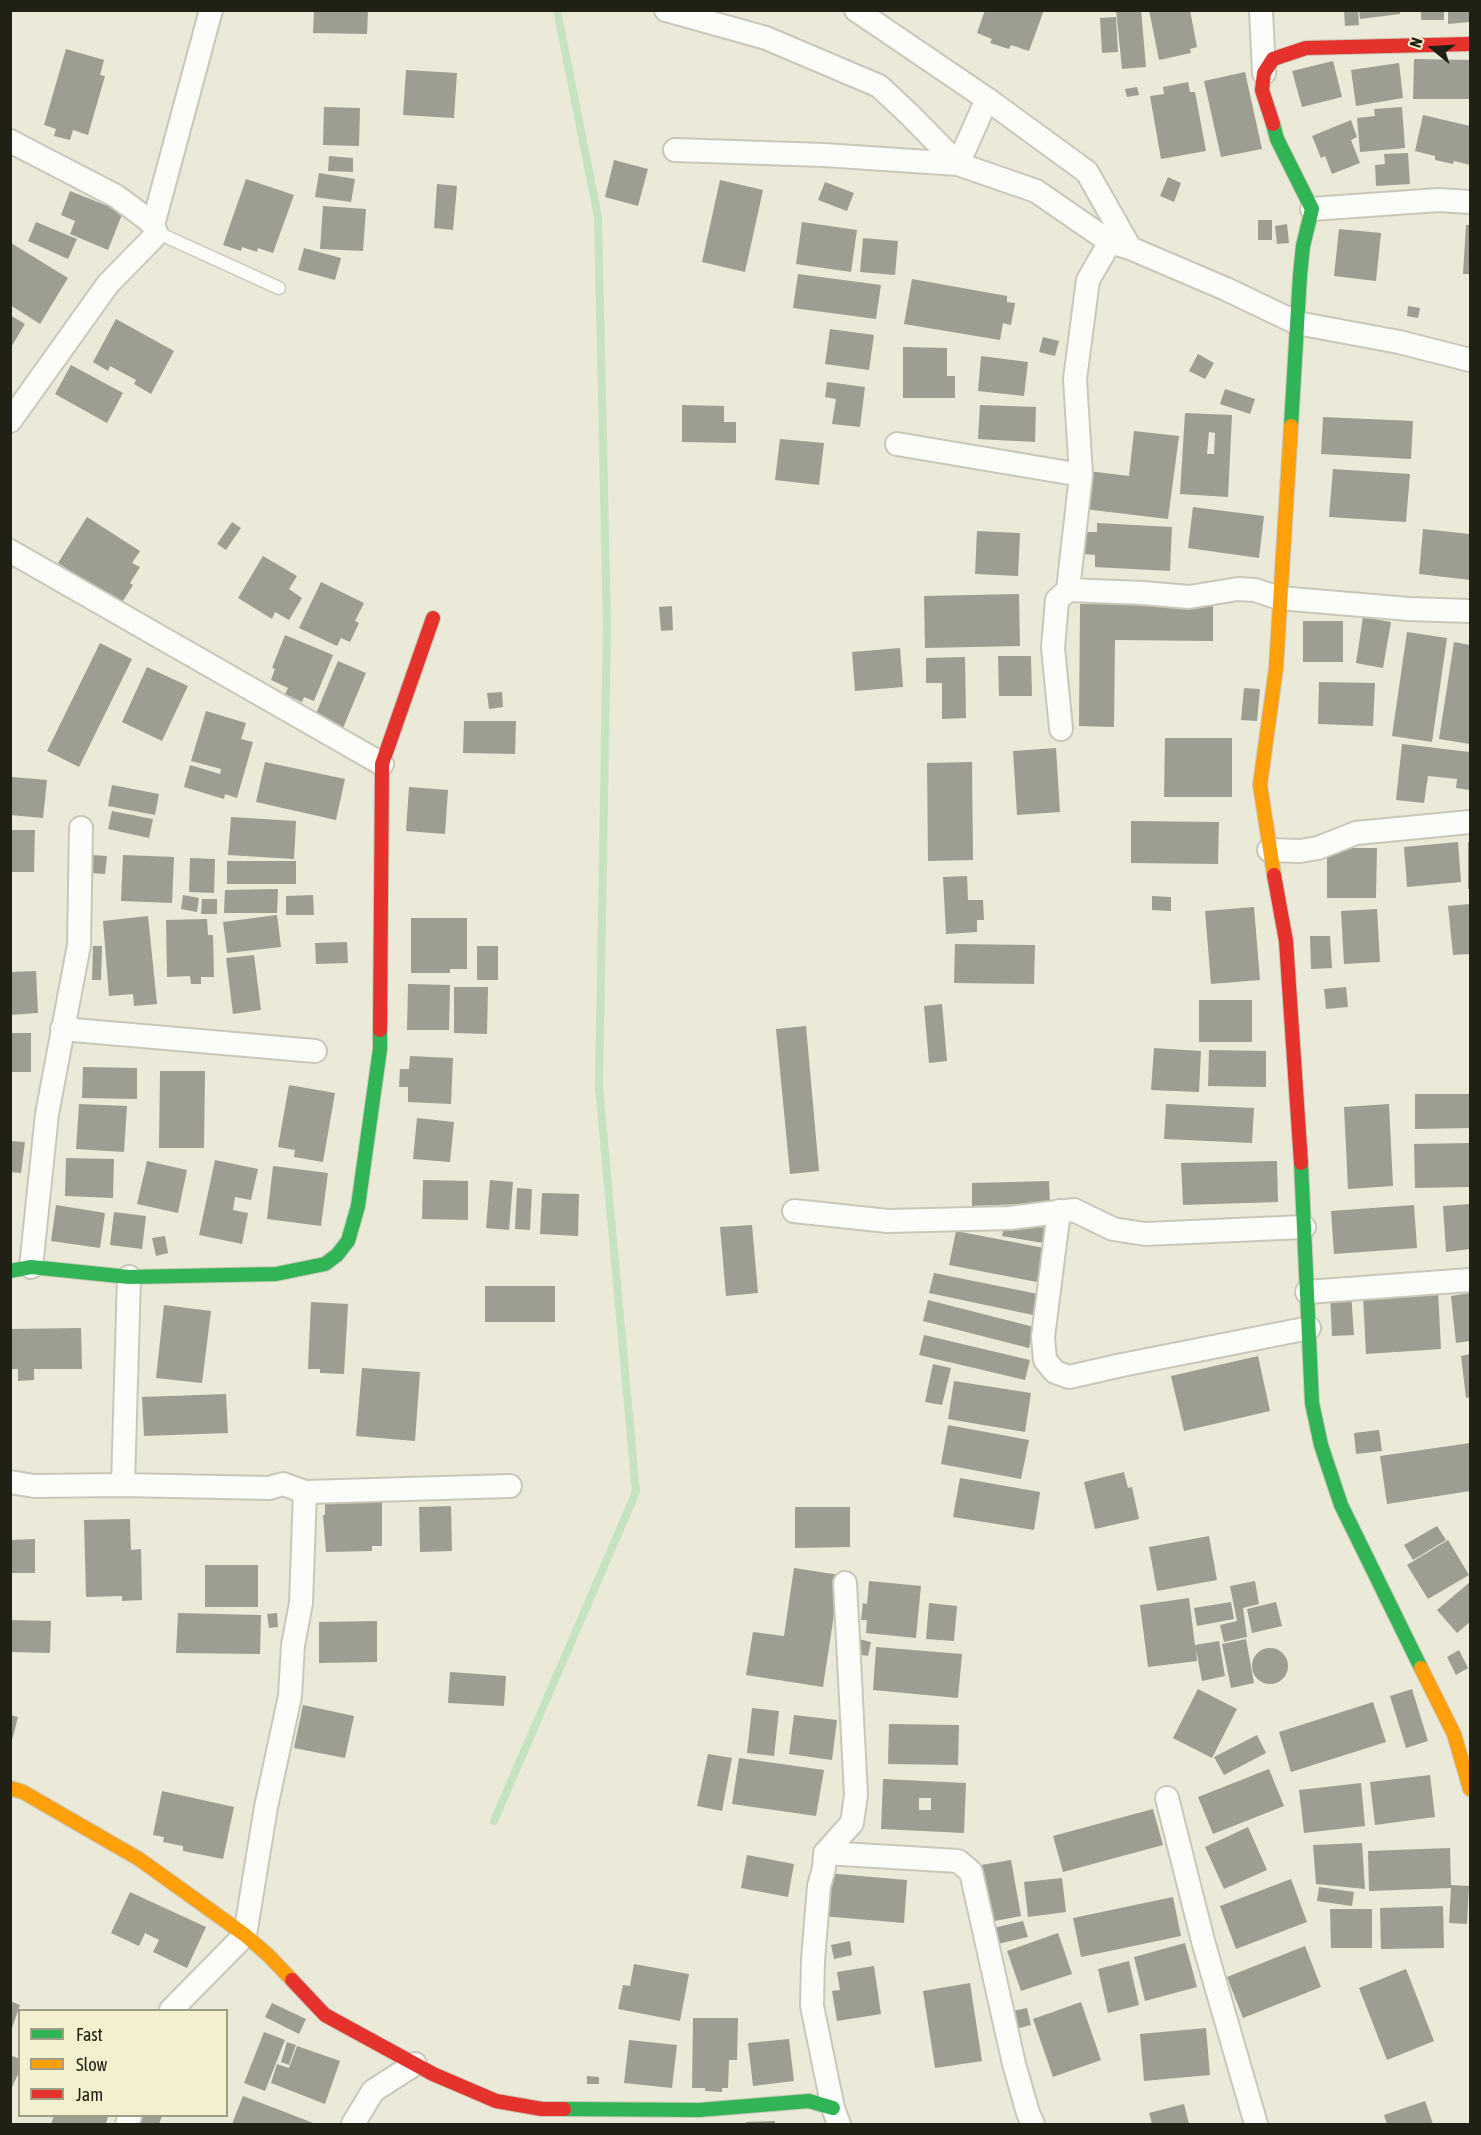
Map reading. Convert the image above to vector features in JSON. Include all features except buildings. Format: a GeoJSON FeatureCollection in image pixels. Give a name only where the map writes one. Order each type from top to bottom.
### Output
{"type":"FeatureCollection","features":[{"type":"Feature","properties":{"kind":"street"},"geometry":{"type":"LineString","coordinates":[[10,421],[108,284],[154,237],[154,229],[211,10]]}},
{"type":"Feature","properties":{"kind":"street"},"geometry":{"type":"LineString","coordinates":[[666,10],[766,38],[879,86],[958,164]]}},
{"type":"Feature","properties":{"kind":"street"},"geometry":{"type":"LineString","coordinates":[[856,10],[987,99],[1087,172],[1120,245]]}},
{"type":"Feature","properties":{"kind":"street"},"geometry":{"type":"LineString","coordinates":[[1261,10],[1264,73],[1262,90],[1277,140],[1312,209],[1303,246],[1276,668],[1260,785],[1269,850],[1286,940],[1300,1130],[1314,1413],[1321,1445],[1341,1504],[1462,1728],[1470,1789]]}},
{"type":"Feature","properties":{"kind":"street"},"geometry":{"type":"LineString","coordinates":[[1264,73],[1273,59],[1306,48],[1470,44]]}},
{"type":"Feature","properties":{"kind":"street"},"geometry":{"type":"LineString","coordinates":[[958,164],[987,99]]}},
{"type":"Feature","properties":{"kind":"street"},"geometry":{"type":"LineString","coordinates":[[10,141],[116,196],[154,229]]}},
{"type":"Feature","properties":{"kind":"street"},"geometry":{"type":"LineString","coordinates":[[675,150],[824,155],[958,164],[1036,191],[1120,245],[1226,289],[1297,323],[1399,342],[1470,360]]}},
{"type":"Feature","properties":{"kind":"street"},"geometry":{"type":"LineString","coordinates":[[1312,209],[1439,200],[1470,202]]}},
{"type":"Feature","properties":{"kind":"street"},"geometry":{"type":"LineString","coordinates":[[1061,729],[1053,648],[1057,600],[1068,590],[1081,475],[1075,379],[1088,280],[1120,245]]}},
{"type":"Feature","properties":{"kind":"street"},"geometry":{"type":"LineString","coordinates":[[897,444],[1081,475]]}},
{"type":"Feature","properties":{"kind":"street"},"geometry":{"type":"LineString","coordinates":[[10,551],[382,764]]}},
{"type":"Feature","properties":{"kind":"street"},"geometry":{"type":"LineString","coordinates":[[1068,590],[1189,597],[1238,589],[1255,590],[1279,598],[1410,609],[1470,611]]}},
{"type":"Feature","properties":{"kind":"street"},"geometry":{"type":"LineString","coordinates":[[81,828],[79,945],[46,1114],[21,1269],[129,1277],[276,1274],[325,1264],[337,1255],[348,1241],[358,1206],[380,1049],[382,764],[433,618]]}},
{"type":"Feature","properties":{"kind":"street"},"geometry":{"type":"LineString","coordinates":[[1269,850],[1300,851],[1318,848],[1356,833],[1470,822]]}},
{"type":"Feature","properties":{"kind":"street"},"geometry":{"type":"LineString","coordinates":[[63,1029],[315,1051]]}},
{"type":"Feature","properties":{"kind":"street"},"geometry":{"type":"LineString","coordinates":[[794,1211],[888,1221],[1010,1218],[1074,1210],[1113,1228],[1145,1234],[1304,1227]]}},
{"type":"Feature","properties":{"kind":"street"},"geometry":{"type":"LineString","coordinates":[[1059,1211],[1043,1337],[1045,1359],[1055,1372],[1069,1377],[1309,1328]]}},
{"type":"Feature","properties":{"kind":"street"},"geometry":{"type":"LineString","coordinates":[[123,1485],[129,1277]]}},
{"type":"Feature","properties":{"kind":"street"},"geometry":{"type":"LineString","coordinates":[[1307,1292],[1470,1280]]}},
{"type":"Feature","properties":{"kind":"street"},"geometry":{"type":"LineString","coordinates":[[10,1482],[34,1486],[269,1488],[283,1484],[305,1492],[510,1486]]}},
{"type":"Feature","properties":{"kind":"street"},"geometry":{"type":"LineString","coordinates":[[172,2009],[244,1935],[266,1807],[290,1696],[293,1646],[301,1603],[305,1492]]}},
{"type":"Feature","properties":{"kind":"street"},"geometry":{"type":"LineString","coordinates":[[836,2116],[812,2006],[813,1950],[819,1886],[825,1852],[852,1823],[856,1795],[845,1583]]}},
{"type":"Feature","properties":{"kind":"street"},"geometry":{"type":"LineString","coordinates":[[10,1788],[24,1792],[139,1859],[244,1935],[275,1962],[325,2015],[433,2074],[496,2101],[585,2117],[809,2101],[836,2116]]}},
{"type":"Feature","properties":{"kind":"street"},"geometry":{"type":"LineString","coordinates":[[1167,1798],[1203,1941],[1256,2124]]}},
{"type":"Feature","properties":{"kind":"street"},"geometry":{"type":"LineString","coordinates":[[825,1852],[958,1861],[971,1872],[1014,2064],[1033,2124]]}},
{"type":"Feature","properties":{"kind":"street"},"geometry":{"type":"LineString","coordinates":[[353,2124],[373,2091],[415,2064]]}},
{"type":"Feature","properties":{"kind":"street"},"geometry":{"type":"LineString","coordinates":[[518,2105],[531,2124]]}},
{"type":"Feature","properties":{"kind":"lane"},"geometry":{"type":"LineString","coordinates":[[154,229],[279,288]]}},
{"type":"Feature","properties":{"kind":"waterway"},"geometry":{"type":"LineString","coordinates":[[494,1821],[636,1492],[599,1087],[607,626],[598,217],[557,10]]}},
{"type":"Feature","properties":{"kind":"traffic: fast"},"geometry":{"type":"LineString","coordinates":[[1273,124],[1277,139],[1312,209],[1303,246],[1300,275],[1291,426]]}},
{"type":"Feature","properties":{"kind":"traffic: fast"},"geometry":{"type":"LineString","coordinates":[[10,1271],[31,1267],[129,1277],[276,1274],[325,1264],[337,1255],[348,1241],[358,1206],[380,1049],[380,1030]]}},
{"type":"Feature","properties":{"kind":"traffic: fast"},"geometry":{"type":"LineString","coordinates":[[1301,1163],[1312,1403],[1321,1445],[1341,1505],[1421,1668]]}},
{"type":"Feature","properties":{"kind":"traffic: fast"},"geometry":{"type":"LineString","coordinates":[[564,2109],[699,2110],[809,2101],[833,2108]]}},
{"type":"Feature","properties":{"kind":"traffic: slow"},"geometry":{"type":"LineString","coordinates":[[1274,875],[1260,785],[1276,668],[1291,426]]}},
{"type":"Feature","properties":{"kind":"traffic: slow"},"geometry":{"type":"LineString","coordinates":[[1421,1668],[1454,1734],[1470,1789]]}},
{"type":"Feature","properties":{"kind":"traffic: slow"},"geometry":{"type":"LineString","coordinates":[[10,1788],[23,1792],[139,1859],[245,1935],[292,1980]]}},
{"type":"Feature","properties":{"kind":"traffic: jam"},"geometry":{"type":"LineString","coordinates":[[1273,124],[1262,90],[1264,73],[1273,59],[1306,48],[1470,44]]}},
{"type":"Feature","properties":{"kind":"traffic: jam"},"geometry":{"type":"LineString","coordinates":[[380,1030],[382,764],[433,618]]}},
{"type":"Feature","properties":{"kind":"traffic: jam"},"geometry":{"type":"LineString","coordinates":[[1274,875],[1286,941],[1301,1163]]}},
{"type":"Feature","properties":{"kind":"traffic: jam"},"geometry":{"type":"LineString","coordinates":[[292,1980],[325,2015],[433,2074],[496,2101],[542,2109],[564,2109]]}}]}
